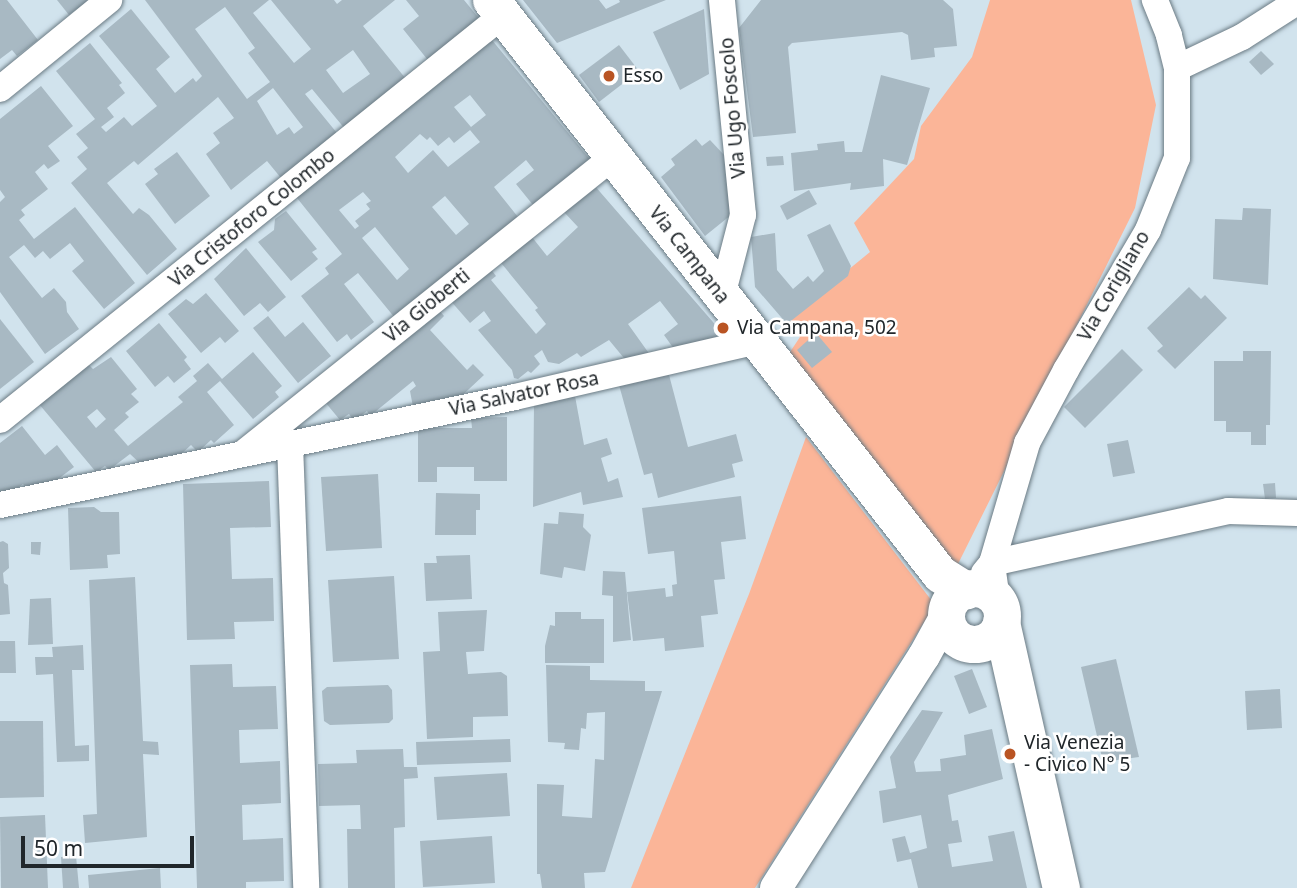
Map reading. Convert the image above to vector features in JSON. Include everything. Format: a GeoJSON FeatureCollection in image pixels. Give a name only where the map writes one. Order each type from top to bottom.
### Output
{"type":"FeatureCollection","features":[{"type":"Feature","properties":{"kind":"main road","name":"Via Campana"},"geometry":{"type":"LineString","coordinates":[[497,7],[612,158],[969,604],[1016,681],[1061,888]]}},
{"type":"Feature","properties":{"kind":"street"},"geometry":{"type":"LineString","coordinates":[[0,89],[109,0]]}},
{"type":"Feature","properties":{"kind":"street","name":"Via Ugo Foscolo"},"geometry":{"type":"LineString","coordinates":[[722,0],[743,215],[722,296]]}},
{"type":"Feature","properties":{"kind":"street","name":"Via Corigliano"},"geometry":{"type":"LineString","coordinates":[[969,604],[1027,443],[1066,370],[1148,230],[1177,158],[1177,68],[1169,35],[1155,0]]}},
{"type":"Feature","properties":{"kind":"street"},"geometry":{"type":"LineString","coordinates":[[1177,68],[1242,37],[1297,2]]}},
{"type":"Feature","properties":{"kind":"street","name":"Via Cristoforo Colombo"},"geometry":{"type":"LineString","coordinates":[[0,420],[497,7]]}},
{"type":"Feature","properties":{"kind":"street","name":"Via Gioberti"},"geometry":{"type":"LineString","coordinates":[[242,454],[612,158]]}},
{"type":"Feature","properties":{"kind":"street","name":"Via Salvator Rosa"},"geometry":{"type":"LineString","coordinates":[[0,505],[762,346]]}},
{"type":"Feature","properties":{"kind":"street"},"geometry":{"type":"LineString","coordinates":[[290,444],[306,888]]}},
{"type":"Feature","properties":{"kind":"street"},"geometry":{"type":"LineString","coordinates":[[776,888],[924,656],[969,604],[1228,510],[1297,513]]}},
{"type":"Feature","properties":{"kind":"shaded area"},"geometry":{"type":"Polygon","coordinates":[[[990,0],[1131,0],[1156,105],[1135,208],[956,568],[790,352],[800,337],[787,320],[870,252],[854,223],[914,159],[921,126],[972,57],[990,0]]]}},
{"type":"Feature","properties":{"kind":"shaded area"},"geometry":{"type":"Polygon","coordinates":[[[806,437],[935,605],[755,888],[631,888],[749,594],[806,437]]]}},
{"type":"Feature","properties":{"kind":"building"},"geometry":{"type":"Polygon","coordinates":[[[0,0],[7,0],[38,40],[17,56],[12,50],[0,59],[0,0]]]}},
{"type":"Feature","properties":{"kind":"building"},"geometry":{"type":"Polygon","coordinates":[[[57,0],[89,0],[69,15],[57,0]]]}},
{"type":"Feature","properties":{"kind":"building"},"geometry":{"type":"Polygon","coordinates":[[[145,0],[269,0],[253,13],[294,63],[311,49],[271,0],[334,0],[337,4],[342,0],[395,0],[363,26],[406,79],[345,129],[312,89],[305,94],[337,133],[281,178],[267,161],[231,190],[206,154],[220,143],[213,133],[234,118],[218,97],[138,165],[134,161],[107,183],[133,214],[139,208],[149,215],[177,249],[147,275],[71,183],[87,169],[77,157],[88,148],[76,134],[95,119],[56,71],[90,43],[122,83],[119,85],[125,93],[107,108],[114,117],[101,127],[106,132],[124,117],[132,126],[157,106],[99,36],[131,9],[170,57],[156,69],[175,93],[193,78],[196,82],[202,76],[145,0]],[[225,7],[195,29],[247,99],[270,82],[248,53],[255,48],[225,7]],[[353,50],[326,70],[343,93],[370,74],[353,50]],[[273,88],[257,101],[277,135],[289,127],[294,134],[303,127],[273,88]]]}},
{"type":"Feature","properties":{"kind":"building"},"geometry":{"type":"Polygon","coordinates":[[[406,0],[464,0],[482,22],[431,64],[403,29],[419,16],[406,0]]]}},
{"type":"Feature","properties":{"kind":"building"},"geometry":{"type":"Polygon","coordinates":[[[523,0],[599,0],[606,9],[620,2],[619,0],[666,0],[557,43],[523,0]]]}},
{"type":"Feature","properties":{"kind":"building"},"geometry":{"type":"Polygon","coordinates":[[[761,0],[943,0],[953,9],[957,46],[934,48],[935,57],[911,60],[908,35],[902,32],[792,43],[788,47],[796,133],[753,137],[739,28],[761,0]]]}},
{"type":"Feature","properties":{"kind":"building"},"geometry":{"type":"Polygon","coordinates":[[[704,9],[709,74],[680,90],[653,32],[704,9]]]}},
{"type":"Feature","properties":{"kind":"building"},"geometry":{"type":"Polygon","coordinates":[[[487,34],[592,162],[533,205],[516,184],[534,170],[526,160],[494,187],[518,217],[395,318],[358,273],[344,284],[374,322],[351,340],[347,334],[337,342],[301,296],[329,274],[325,268],[342,254],[293,193],[487,34]],[[470,95],[454,107],[471,127],[486,115],[470,95]],[[470,130],[454,143],[449,137],[438,146],[430,137],[427,140],[420,134],[395,157],[408,173],[433,150],[448,167],[480,142],[470,130]],[[363,192],[339,210],[355,229],[359,226],[355,221],[370,209],[366,204],[371,201],[363,192]],[[445,196],[432,207],[456,235],[469,224],[445,196]],[[375,227],[362,238],[397,280],[409,269],[375,227]]]}},
{"type":"Feature","properties":{"kind":"building"},"geometry":{"type":"Polygon","coordinates":[[[619,45],[639,71],[599,102],[579,75],[619,45]]]}},
{"type":"Feature","properties":{"kind":"building"},"geometry":{"type":"Polygon","coordinates":[[[1261,51],[1274,64],[1261,75],[1249,62],[1261,51]]]}},
{"type":"Feature","properties":{"kind":"building"},"geometry":{"type":"Polygon","coordinates":[[[881,75],[930,88],[907,165],[883,159],[884,186],[850,190],[851,183],[794,191],[791,153],[818,150],[817,144],[844,141],[845,152],[862,152],[881,75]]]}},
{"type":"Feature","properties":{"kind":"building"},"geometry":{"type":"Polygon","coordinates":[[[41,86],[73,126],[48,146],[60,161],[48,169],[44,164],[35,172],[48,189],[21,210],[25,215],[19,220],[34,239],[75,207],[135,283],[104,309],[72,271],[84,261],[70,243],[50,259],[43,251],[35,258],[24,245],[9,257],[42,298],[54,288],[66,302],[67,312],[79,329],[45,354],[0,292],[0,202],[5,197],[0,190],[0,119],[41,86]]]}},
{"type":"Feature","properties":{"kind":"building"},"geometry":{"type":"Polygon","coordinates":[[[696,139],[702,146],[710,140],[725,156],[731,215],[705,236],[661,177],[675,165],[671,159],[696,139]]]}},
{"type":"Feature","properties":{"kind":"building"},"geometry":{"type":"Polygon","coordinates":[[[177,152],[210,196],[175,224],[145,184],[158,174],[154,169],[177,152]]]}},
{"type":"Feature","properties":{"kind":"building"},"geometry":{"type":"Polygon","coordinates":[[[783,156],[784,165],[767,166],[766,157],[783,156]]]}},
{"type":"Feature","properties":{"kind":"building"},"geometry":{"type":"Polygon","coordinates":[[[594,185],[726,337],[679,356],[664,335],[678,324],[660,301],[628,324],[648,352],[646,359],[628,363],[609,340],[581,357],[577,353],[559,364],[548,362],[542,350],[534,356],[540,364],[531,373],[528,371],[518,379],[514,378],[512,370],[478,330],[491,321],[484,311],[470,323],[449,299],[487,264],[496,276],[491,280],[536,334],[546,324],[535,310],[538,308],[497,258],[528,232],[547,256],[578,227],[564,212],[594,185]]]}},
{"type":"Feature","properties":{"kind":"building"},"geometry":{"type":"Polygon","coordinates":[[[809,190],[817,204],[787,220],[780,206],[809,190]]]}},
{"type":"Feature","properties":{"kind":"building"},"geometry":{"type":"Polygon","coordinates":[[[1243,208],[1271,209],[1268,285],[1213,279],[1215,219],[1242,220],[1243,208]]]}},
{"type":"Feature","properties":{"kind":"building"},"geometry":{"type":"Polygon","coordinates":[[[286,211],[317,249],[312,252],[318,259],[291,281],[258,242],[274,230],[275,219],[286,211]]]}},
{"type":"Feature","properties":{"kind":"building"},"geometry":{"type":"Polygon","coordinates":[[[830,224],[851,266],[848,276],[787,324],[755,287],[751,237],[775,233],[777,270],[793,289],[808,276],[813,282],[824,271],[807,235],[830,224]]]}},
{"type":"Feature","properties":{"kind":"building"},"geometry":{"type":"Polygon","coordinates":[[[246,248],[286,297],[268,312],[260,303],[244,316],[214,279],[246,248]]]}},
{"type":"Feature","properties":{"kind":"building"},"geometry":{"type":"Polygon","coordinates":[[[1189,287],[1201,299],[1205,295],[1227,318],[1175,369],[1157,351],[1163,346],[1147,328],[1189,287]]]}},
{"type":"Feature","properties":{"kind":"building"},"geometry":{"type":"Polygon","coordinates":[[[206,293],[239,331],[225,343],[220,337],[201,353],[168,314],[186,299],[193,304],[206,293]]]}},
{"type":"Feature","properties":{"kind":"building"},"geometry":{"type":"Polygon","coordinates":[[[439,310],[444,316],[430,330],[467,370],[473,364],[484,375],[453,404],[414,412],[410,391],[416,386],[413,381],[370,416],[367,411],[354,421],[349,414],[340,420],[325,402],[439,310]]]}},
{"type":"Feature","properties":{"kind":"building"},"geometry":{"type":"Polygon","coordinates":[[[268,316],[285,337],[303,322],[331,356],[298,383],[253,328],[268,316]]]}},
{"type":"Feature","properties":{"kind":"building"},"geometry":{"type":"Polygon","coordinates":[[[0,319],[34,362],[0,389],[0,319]]]}},
{"type":"Feature","properties":{"kind":"building"},"geometry":{"type":"Polygon","coordinates":[[[159,323],[187,357],[184,360],[191,369],[174,383],[168,376],[155,387],[126,351],[159,323]]]}},
{"type":"Feature","properties":{"kind":"building"},"geometry":{"type":"Polygon","coordinates":[[[816,333],[832,352],[812,368],[797,350],[816,333]]]}},
{"type":"Feature","properties":{"kind":"building"},"geometry":{"type":"Polygon","coordinates":[[[1122,349],[1143,370],[1085,428],[1064,407],[1122,349]]]}},
{"type":"Feature","properties":{"kind":"building"},"geometry":{"type":"Polygon","coordinates":[[[1243,351],[1271,351],[1270,425],[1266,425],[1266,445],[1251,445],[1251,432],[1226,432],[1226,421],[1214,421],[1214,361],[1243,361],[1243,351]]]}},
{"type":"Feature","properties":{"kind":"building"},"geometry":{"type":"Polygon","coordinates":[[[253,352],[282,386],[275,392],[279,397],[253,419],[220,381],[207,392],[234,425],[214,443],[211,440],[198,452],[191,445],[179,456],[168,455],[144,467],[130,454],[109,470],[105,466],[96,472],[39,404],[88,364],[93,369],[111,357],[137,389],[131,394],[139,402],[125,413],[129,417],[114,430],[128,446],[183,402],[178,397],[197,381],[193,376],[208,363],[222,379],[253,352]],[[97,409],[87,417],[96,428],[106,419],[97,409]]]}},
{"type":"Feature","properties":{"kind":"building"},"geometry":{"type":"Polygon","coordinates":[[[668,371],[688,447],[736,434],[743,461],[732,464],[735,477],[658,498],[652,473],[644,475],[619,385],[668,371]]]}},
{"type":"Feature","properties":{"kind":"building"},"geometry":{"type":"Polygon","coordinates":[[[575,396],[584,445],[607,438],[612,454],[601,458],[608,482],[618,478],[623,497],[583,505],[581,492],[533,507],[534,403],[575,396]]]}},
{"type":"Feature","properties":{"kind":"building"},"geometry":{"type":"Polygon","coordinates":[[[507,417],[507,481],[474,481],[474,467],[437,467],[437,482],[418,482],[418,428],[472,428],[471,418],[507,417]]]}},
{"type":"Feature","properties":{"kind":"building"},"geometry":{"type":"Polygon","coordinates":[[[22,426],[45,455],[57,445],[74,467],[45,489],[29,492],[23,484],[10,494],[0,497],[0,443],[22,426]]]}},
{"type":"Feature","properties":{"kind":"building"},"geometry":{"type":"Polygon","coordinates":[[[1128,440],[1135,473],[1113,477],[1107,444],[1128,440]]]}},
{"type":"Feature","properties":{"kind":"building"},"geometry":{"type":"Polygon","coordinates":[[[378,474],[382,548],[326,551],[321,477],[378,474]]]}},
{"type":"Feature","properties":{"kind":"building"},"geometry":{"type":"Polygon","coordinates":[[[269,481],[271,527],[230,528],[232,579],[273,578],[274,621],[234,622],[235,639],[187,640],[183,484],[269,481]]]}},
{"type":"Feature","properties":{"kind":"building"},"geometry":{"type":"Polygon","coordinates":[[[1275,483],[1276,498],[1265,499],[1263,484],[1275,483]]]}},
{"type":"Feature","properties":{"kind":"building"},"geometry":{"type":"Polygon","coordinates":[[[436,493],[480,494],[480,510],[476,510],[476,535],[435,535],[436,493]]]}},
{"type":"Feature","properties":{"kind":"building"},"geometry":{"type":"Polygon","coordinates":[[[741,496],[746,539],[721,542],[725,579],[714,580],[718,614],[701,616],[704,647],[665,651],[664,638],[633,641],[627,592],[665,588],[666,597],[673,596],[672,585],[677,584],[674,551],[648,554],[642,508],[741,496]]]}},
{"type":"Feature","properties":{"kind":"building"},"geometry":{"type":"Polygon","coordinates":[[[94,507],[101,512],[119,512],[120,554],[107,555],[108,568],[70,570],[68,508],[94,507]]]}},
{"type":"Feature","properties":{"kind":"building"},"geometry":{"type":"Polygon","coordinates":[[[559,512],[584,514],[583,527],[591,535],[585,571],[564,567],[562,578],[540,574],[544,523],[558,524],[559,512]]]}},
{"type":"Feature","properties":{"kind":"building"},"geometry":{"type":"Polygon","coordinates":[[[0,542],[8,544],[9,568],[3,573],[4,583],[8,585],[10,614],[0,615],[0,542]]]}},
{"type":"Feature","properties":{"kind":"building"},"geometry":{"type":"Polygon","coordinates":[[[31,542],[41,542],[40,555],[31,554],[31,542]]]}},
{"type":"Feature","properties":{"kind":"building"},"geometry":{"type":"Polygon","coordinates":[[[470,555],[472,599],[426,601],[424,563],[437,563],[436,556],[470,555]]]}},
{"type":"Feature","properties":{"kind":"building"},"geometry":{"type":"Polygon","coordinates":[[[603,571],[625,572],[631,640],[613,642],[613,596],[602,595],[603,571]]]}},
{"type":"Feature","properties":{"kind":"building"},"geometry":{"type":"Polygon","coordinates":[[[394,576],[399,659],[333,662],[328,580],[394,576]]]}},
{"type":"Feature","properties":{"kind":"building"},"geometry":{"type":"Polygon","coordinates":[[[135,577],[143,741],[158,742],[159,755],[143,754],[147,837],[85,843],[83,815],[97,814],[89,580],[135,577]]]}},
{"type":"Feature","properties":{"kind":"building"},"geometry":{"type":"Polygon","coordinates":[[[51,598],[53,644],[28,645],[30,599],[51,598]]]}},
{"type":"Feature","properties":{"kind":"building"},"geometry":{"type":"Polygon","coordinates":[[[487,610],[484,651],[466,652],[468,674],[501,672],[507,676],[508,716],[473,717],[473,737],[427,739],[423,652],[440,651],[438,612],[487,610]]]}},
{"type":"Feature","properties":{"kind":"building"},"geometry":{"type":"Polygon","coordinates":[[[555,612],[581,612],[581,619],[604,619],[604,663],[545,663],[545,646],[550,625],[555,626],[555,612]]]}},
{"type":"Feature","properties":{"kind":"building"},"geometry":{"type":"Polygon","coordinates":[[[0,641],[15,641],[16,673],[0,673],[0,641]]]}},
{"type":"Feature","properties":{"kind":"building"},"geometry":{"type":"Polygon","coordinates":[[[83,645],[84,670],[72,670],[75,746],[89,745],[89,761],[57,762],[53,674],[36,675],[35,657],[53,657],[52,647],[83,645]]]}},
{"type":"Feature","properties":{"kind":"building"},"geometry":{"type":"Polygon","coordinates":[[[1116,659],[1139,757],[1103,762],[1081,667],[1116,659]]]}},
{"type":"Feature","properties":{"kind":"building"},"geometry":{"type":"Polygon","coordinates":[[[232,664],[233,687],[276,686],[278,729],[239,730],[240,763],[280,761],[281,803],[242,805],[243,840],[283,838],[284,881],[246,882],[246,888],[197,888],[190,665],[232,664]]]}},
{"type":"Feature","properties":{"kind":"building"},"geometry":{"type":"Polygon","coordinates":[[[546,665],[590,666],[590,680],[645,681],[645,691],[662,691],[605,872],[584,873],[585,888],[542,888],[540,874],[537,874],[537,784],[564,785],[562,816],[592,818],[595,759],[604,760],[605,712],[587,713],[586,729],[581,728],[579,750],[564,749],[565,743],[548,742],[546,665]]]}},
{"type":"Feature","properties":{"kind":"building"},"geometry":{"type":"Polygon","coordinates":[[[972,669],[987,707],[969,714],[954,676],[972,669]]]}},
{"type":"Feature","properties":{"kind":"building"},"geometry":{"type":"Polygon","coordinates":[[[388,685],[392,690],[393,719],[389,723],[330,725],[324,721],[322,691],[327,687],[388,685]]]}},
{"type":"Feature","properties":{"kind":"building"},"geometry":{"type":"Polygon","coordinates":[[[1280,689],[1282,728],[1247,730],[1245,691],[1280,689]]]}},
{"type":"Feature","properties":{"kind":"building"},"geometry":{"type":"Polygon","coordinates":[[[922,710],[943,712],[914,762],[916,772],[941,771],[940,759],[966,755],[964,735],[992,729],[1003,779],[948,795],[952,821],[958,820],[962,842],[948,844],[952,867],[993,861],[988,836],[1014,831],[1027,888],[918,888],[911,859],[897,862],[892,839],[905,836],[910,853],[927,848],[921,815],[883,823],[879,791],[896,788],[890,757],[922,710]]]}},
{"type":"Feature","properties":{"kind":"building"},"geometry":{"type":"Polygon","coordinates":[[[0,721],[43,721],[44,797],[0,798],[0,721]]]}},
{"type":"Feature","properties":{"kind":"building"},"geometry":{"type":"Polygon","coordinates":[[[510,739],[511,762],[417,765],[416,742],[510,739]]]}},
{"type":"Feature","properties":{"kind":"building"},"geometry":{"type":"Polygon","coordinates":[[[403,749],[404,767],[417,767],[418,778],[404,779],[405,827],[394,828],[395,888],[348,888],[347,829],[361,829],[360,805],[319,806],[318,764],[357,763],[356,750],[403,749]]]}},
{"type":"Feature","properties":{"kind":"building"},"geometry":{"type":"Polygon","coordinates":[[[507,773],[510,816],[437,820],[434,777],[507,773]]]}},
{"type":"Feature","properties":{"kind":"building"},"geometry":{"type":"Polygon","coordinates":[[[45,815],[48,888],[1,888],[0,817],[45,815]]]}},
{"type":"Feature","properties":{"kind":"building"},"geometry":{"type":"Polygon","coordinates":[[[492,836],[495,883],[423,887],[420,841],[492,836]]]}},
{"type":"Feature","properties":{"kind":"building"},"geometry":{"type":"Polygon","coordinates":[[[76,856],[79,888],[63,888],[61,857],[76,856]]]}},
{"type":"Feature","properties":{"kind":"building"},"geometry":{"type":"Polygon","coordinates":[[[160,868],[161,888],[89,888],[88,875],[160,868]]]}},
{"type":"Feature","properties":{"kind":"place","name":"Esso"},"geometry":{"type":"Point","coordinates":[609,76]}},
{"type":"Feature","properties":{"kind":"place","name":"Via Campana, 502"},"geometry":{"type":"Point","coordinates":[723,328]}},
{"type":"Feature","properties":{"kind":"place","name":"Via Venezia - Civico N° 5"},"geometry":{"type":"Point","coordinates":[1010,754]}}]}
